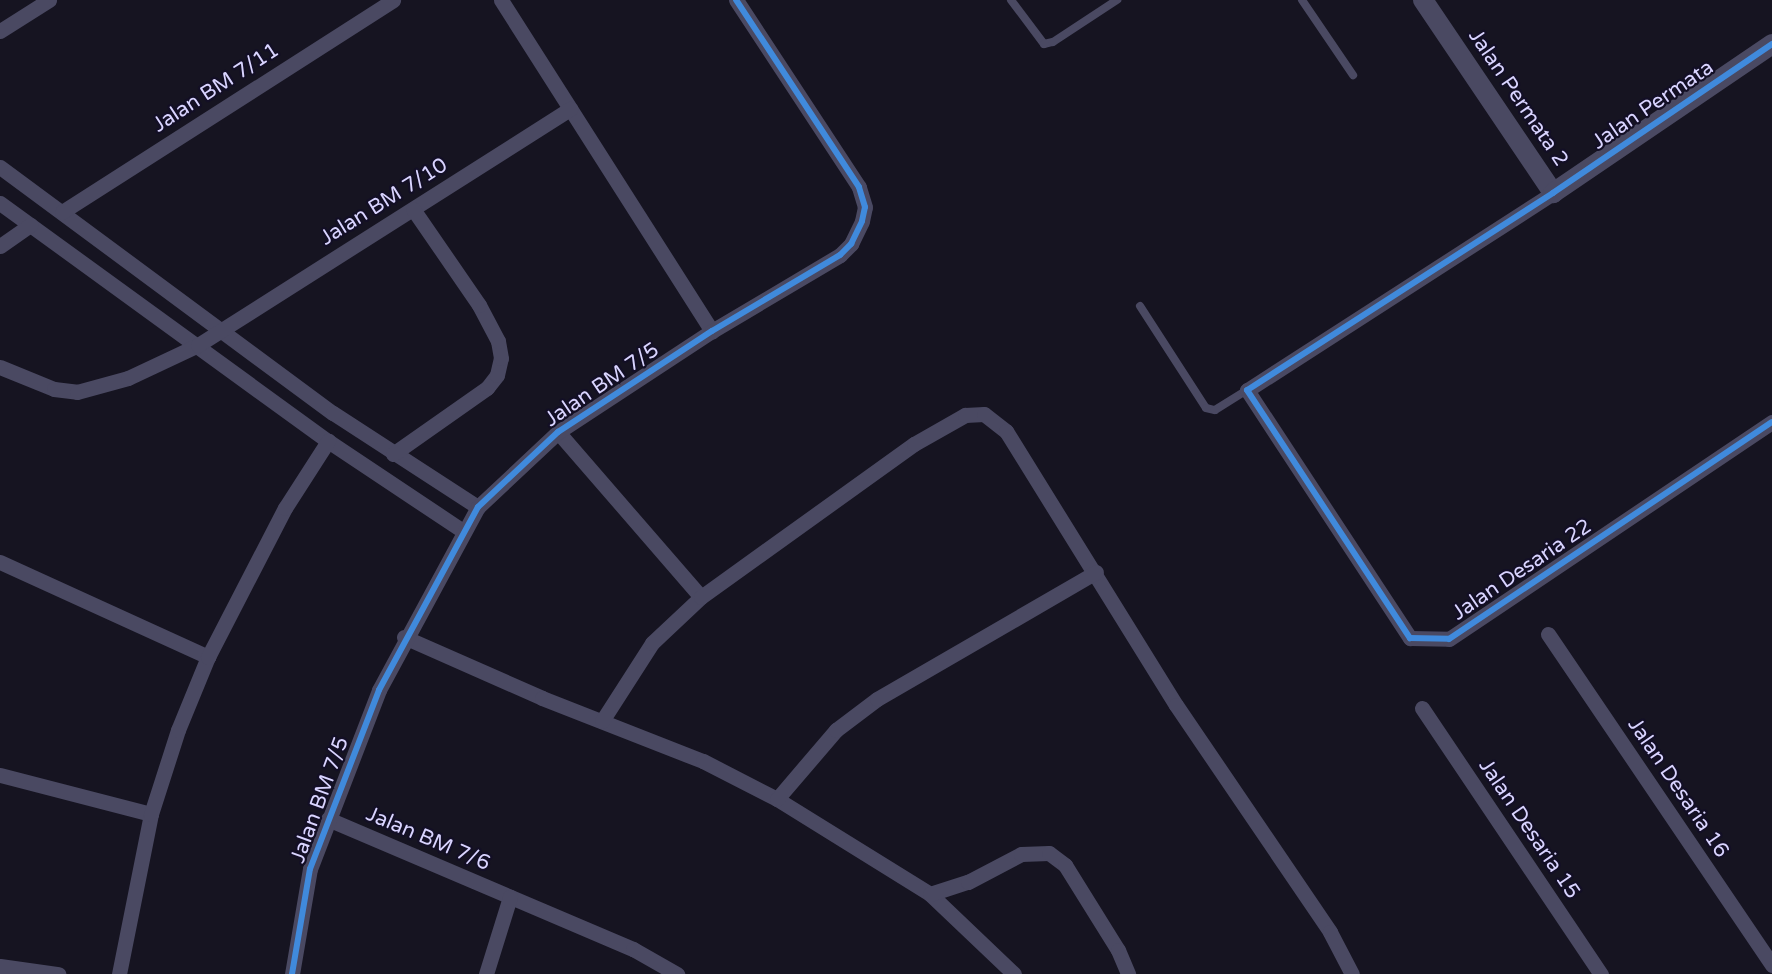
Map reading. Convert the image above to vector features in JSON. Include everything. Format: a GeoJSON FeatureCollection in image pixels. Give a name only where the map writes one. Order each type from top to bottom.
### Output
{"type":"FeatureCollection","features":[{"type":"Feature","properties":{"kind":"street"},"geometry":{"type":"LineString","coordinates":[[0,31],[49,0]]}},
{"type":"Feature","properties":{"kind":"street","name":"Jalan BM 7/11"},"geometry":{"type":"LineString","coordinates":[[62,212],[393,0]]}},
{"type":"Feature","properties":{"kind":"street"},"geometry":{"type":"LineString","coordinates":[[501,0],[712,331]]}},
{"type":"Feature","properties":{"kind":"street","name":"Jalan BM 7/5"},"geometry":{"type":"LineString","coordinates":[[292,974],[310,869],[379,690],[404,637],[478,507],[558,432],[712,331],[844,252],[853,240],[865,207],[859,187],[736,0]]}},
{"type":"Feature","properties":{"kind":"street","name":"Jalan Permata 2"},"geometry":{"type":"LineString","coordinates":[[1423,0],[1553,193]]}},
{"type":"Feature","properties":{"kind":"street","name":"Jalan Permata"},"geometry":{"type":"LineString","coordinates":[[1553,193],[1772,44]]}},
{"type":"Feature","properties":{"kind":"street","name":"Jalan BM 7/10"},"geometry":{"type":"LineString","coordinates":[[0,367],[54,389],[77,392],[128,378],[198,345],[219,329],[570,109]]}},
{"type":"Feature","properties":{"kind":"street"},"geometry":{"type":"LineString","coordinates":[[0,167],[393,454],[478,507]]}},
{"type":"Feature","properties":{"kind":"street"},"geometry":{"type":"LineString","coordinates":[[1247,390],[1553,193]]}},
{"type":"Feature","properties":{"kind":"street"},"geometry":{"type":"LineString","coordinates":[[0,203],[328,441],[463,531]]}},
{"type":"Feature","properties":{"kind":"street"},"geometry":{"type":"LineString","coordinates":[[393,454],[487,388],[497,375],[501,358],[498,341],[479,305],[413,209]]}},
{"type":"Feature","properties":{"kind":"street"},"geometry":{"type":"LineString","coordinates":[[0,246],[30,225]]}},
{"type":"Feature","properties":{"kind":"street","name":"Jalan Desaria 22"},"geometry":{"type":"LineString","coordinates":[[1247,390],[1410,638],[1449,639],[1772,422]]}},
{"type":"Feature","properties":{"kind":"street"},"geometry":{"type":"LineString","coordinates":[[603,721],[652,643],[701,597],[914,444],[975,414],[993,418],[1006,431],[1096,572],[1176,705],[1330,932],[1352,974]]}},
{"type":"Feature","properties":{"kind":"street"},"geometry":{"type":"LineString","coordinates":[[558,432],[701,597]]}},
{"type":"Feature","properties":{"kind":"street"},"geometry":{"type":"LineString","coordinates":[[119,974],[151,814],[178,730],[208,657],[285,508],[328,441]]}},
{"type":"Feature","properties":{"kind":"street"},"geometry":{"type":"LineString","coordinates":[[0,562],[208,657]]}},
{"type":"Feature","properties":{"kind":"street"},"geometry":{"type":"LineString","coordinates":[[777,799],[836,730],[877,699],[1096,572]]}},
{"type":"Feature","properties":{"kind":"street","name":"Jalan Desaria 16"},"geometry":{"type":"LineString","coordinates":[[1548,634],[1772,966]]}},
{"type":"Feature","properties":{"kind":"street"},"geometry":{"type":"LineString","coordinates":[[404,637],[703,761],[777,799],[930,894],[1014,974]]}},
{"type":"Feature","properties":{"kind":"street","name":"Jalan Desaria 15"},"geometry":{"type":"LineString","coordinates":[[1422,708],[1601,974]]}},
{"type":"Feature","properties":{"kind":"street"},"geometry":{"type":"LineString","coordinates":[[0,776],[151,814]]}},
{"type":"Feature","properties":{"kind":"street","name":"Jalan BM 7/6"},"geometry":{"type":"LineString","coordinates":[[328,819],[633,949],[676,974]]}},
{"type":"Feature","properties":{"kind":"street"},"geometry":{"type":"LineString","coordinates":[[930,894],[968,882],[1030,851],[1049,853],[1065,865],[1118,950],[1128,974]]}},
{"type":"Feature","properties":{"kind":"street"},"geometry":{"type":"LineString","coordinates":[[486,974],[510,897]]}},
{"type":"Feature","properties":{"kind":"street"},"geometry":{"type":"LineString","coordinates":[[0,966],[58,974]]}},
{"type":"Feature","properties":{"kind":"lane"},"geometry":{"type":"LineString","coordinates":[[1011,0],[1044,44],[1053,42],[1117,0]]}},
{"type":"Feature","properties":{"kind":"lane"},"geometry":{"type":"LineString","coordinates":[[1302,0],[1353,75]]}},
{"type":"Feature","properties":{"kind":"lane"},"geometry":{"type":"LineString","coordinates":[[1140,306],[1206,408],[1215,410],[1247,390]]}},
{"type":"Feature","properties":{"kind":"cycle path"},"geometry":{"type":"LineString","coordinates":[[292,974],[310,869],[379,690],[478,507],[558,432],[712,331],[840,255],[851,244],[862,221],[865,207],[859,187],[736,0]]}},
{"type":"Feature","properties":{"kind":"cycle path"},"geometry":{"type":"LineString","coordinates":[[1772,44],[1553,193],[1247,390],[1410,638],[1449,639],[1772,422]]}}]}
